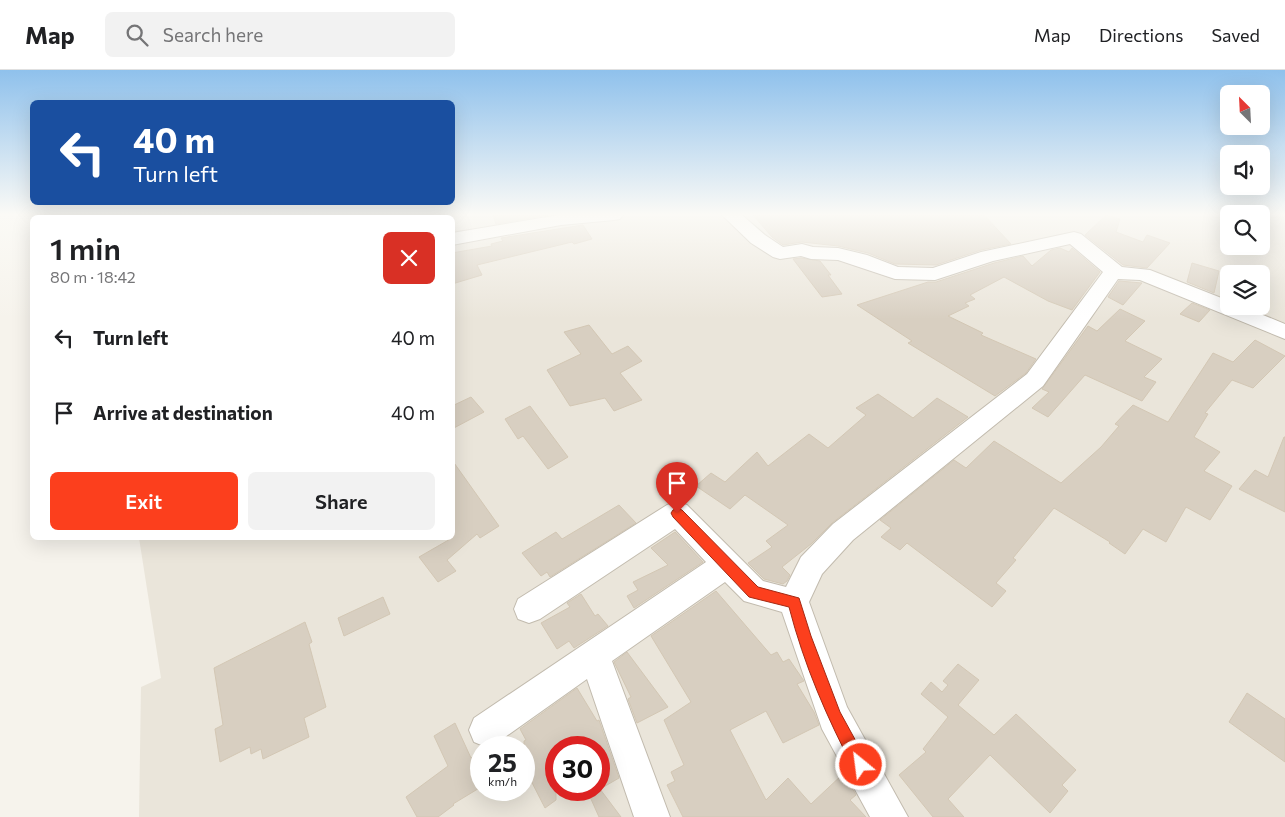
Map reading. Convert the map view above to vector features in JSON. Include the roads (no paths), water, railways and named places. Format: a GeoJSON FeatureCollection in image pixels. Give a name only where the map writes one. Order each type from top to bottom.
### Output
{"type":"FeatureCollection","features":[{"type":"Feature","properties":{"kind":"street"},"geometry":{"type":"LineString","coordinates":[[775,250],[780,253],[802,250],[811,253],[838,254],[860,259],[895,273],[935,274],[988,256],[1016,250]]}},
{"type":"Feature","properties":{"kind":"street"},"geometry":{"type":"LineString","coordinates":[[1089,250],[1117,272]]}},
{"type":"Feature","properties":{"kind":"street"},"geometry":{"type":"LineString","coordinates":[[890,817],[834,716],[804,636],[794,602],[811,566],[843,532],[1036,380],[1101,287],[1111,275],[1117,272],[1143,274],[1285,332]]}},
{"type":"Feature","properties":{"kind":"street"},"geometry":{"type":"LineString","coordinates":[[529,609],[677,513],[754,592],[794,602]]}},
{"type":"Feature","properties":{"kind":"street"},"geometry":{"type":"LineString","coordinates":[[486,730],[727,564]]}},
{"type":"Feature","properties":{"kind":"street"},"geometry":{"type":"LineString","coordinates":[[594,655],[652,817]]}}]}
